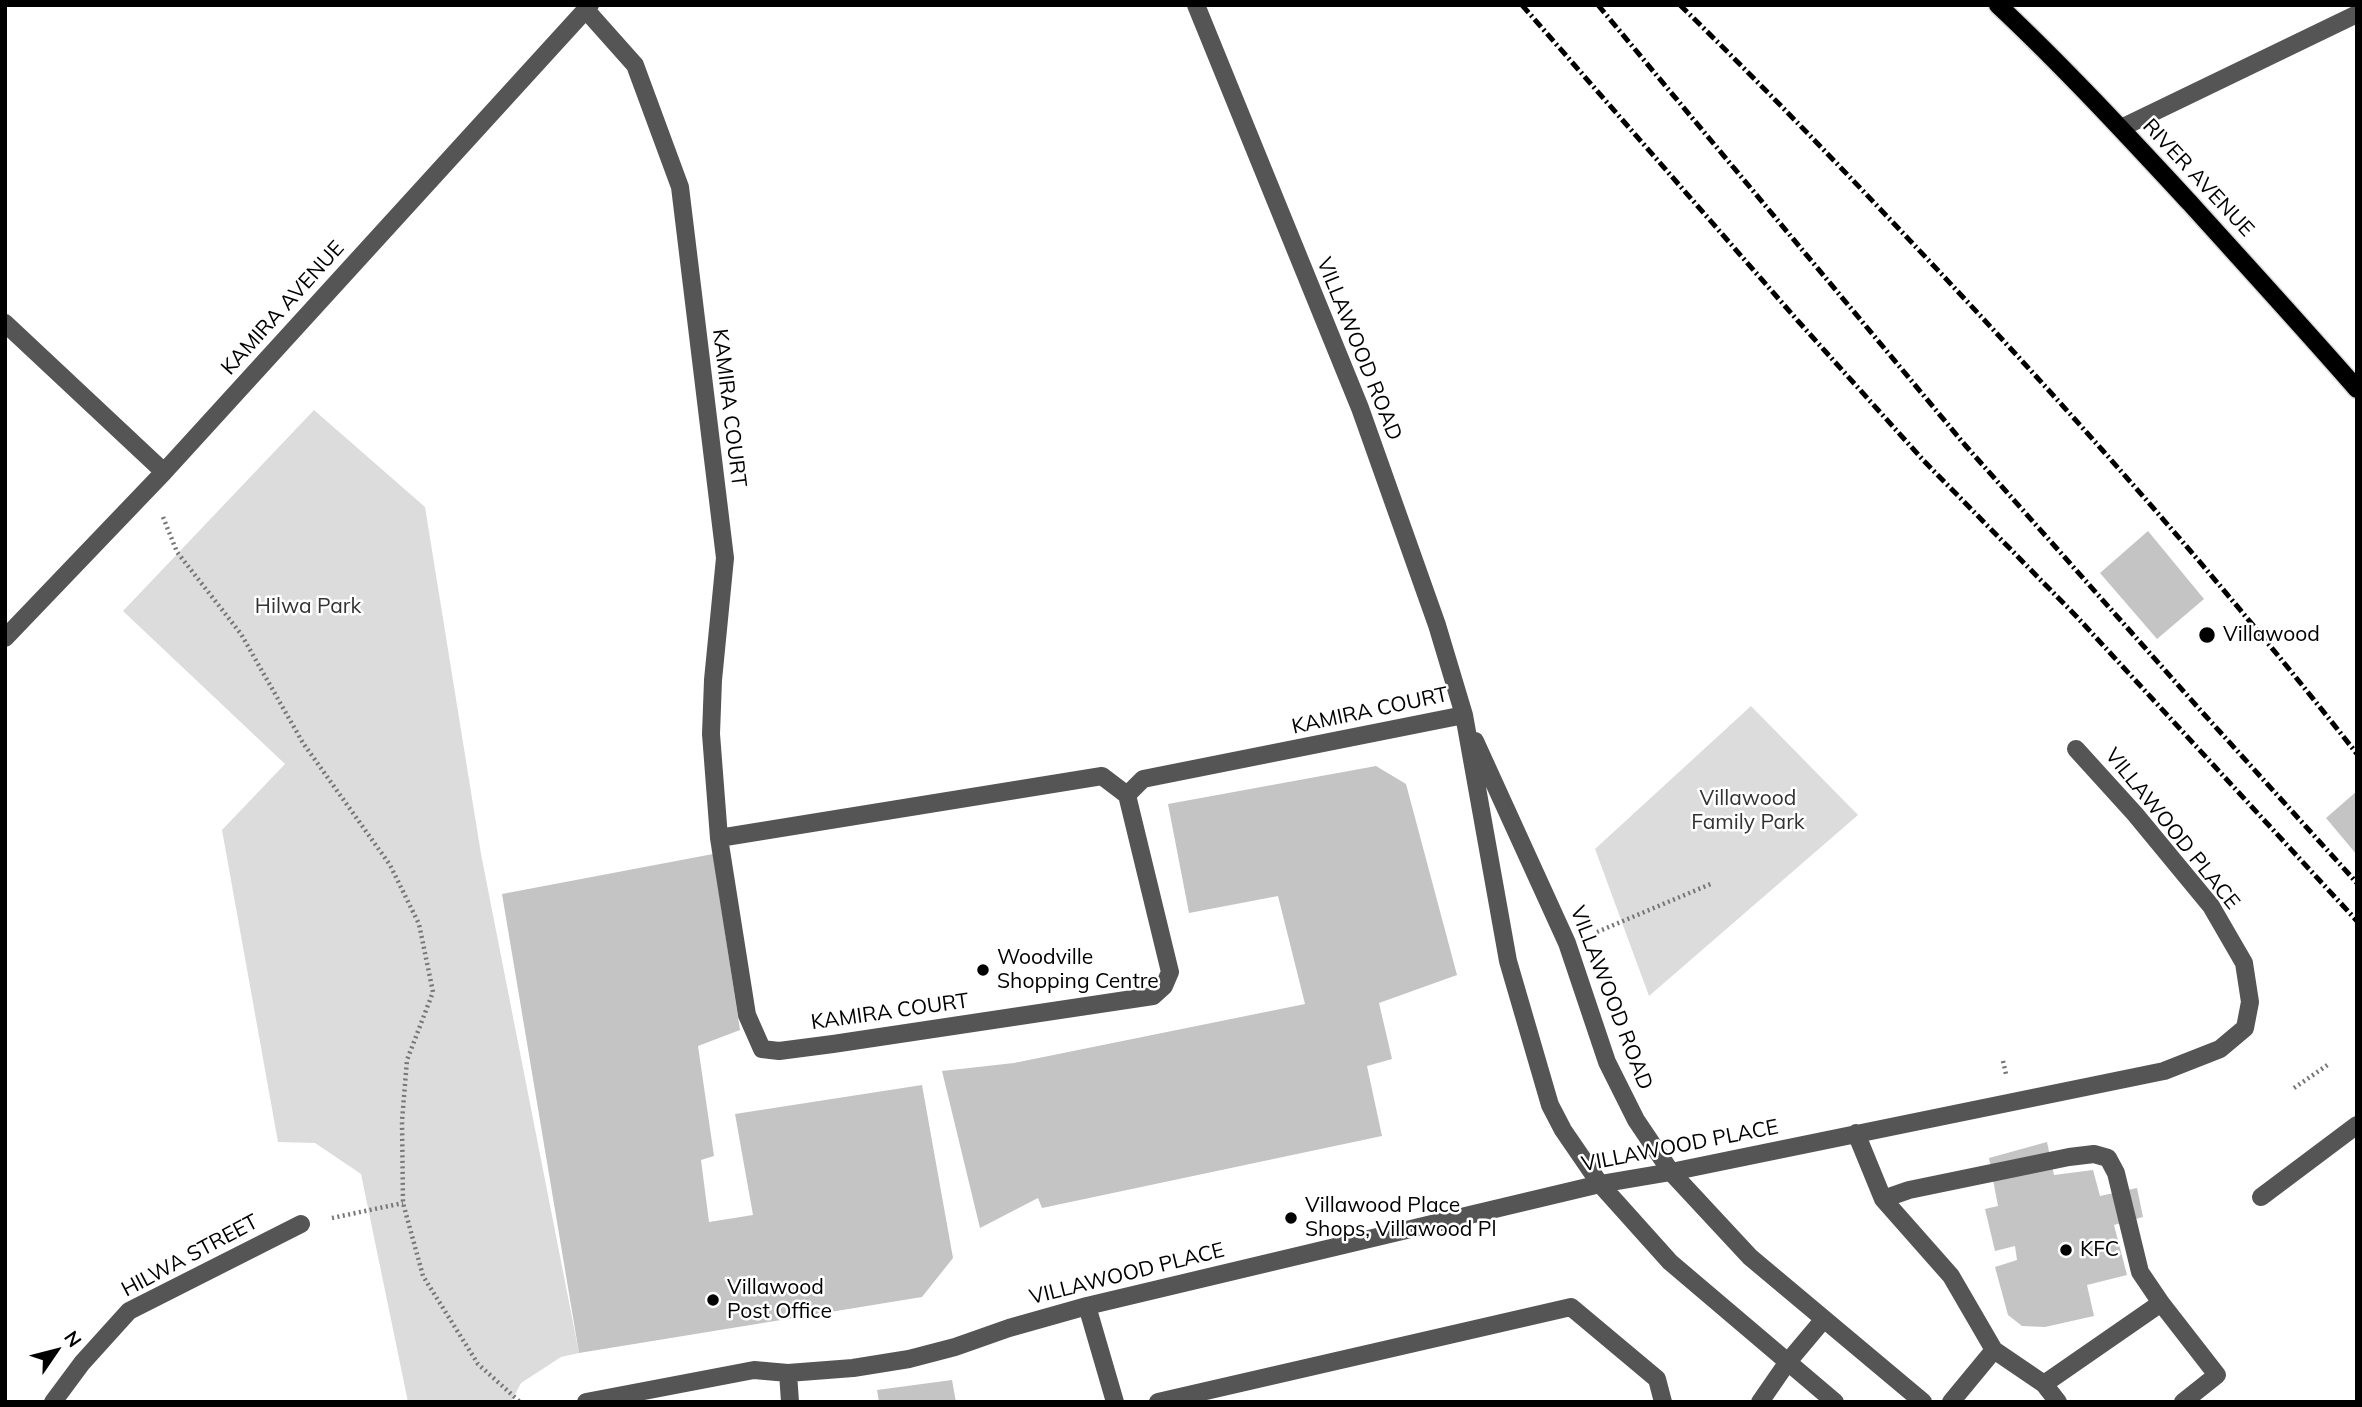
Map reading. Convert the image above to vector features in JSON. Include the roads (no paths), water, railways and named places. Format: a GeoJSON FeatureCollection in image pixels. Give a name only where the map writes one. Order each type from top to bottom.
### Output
{"type":"FeatureCollection","features":[{"type":"Feature","properties":{"kind":"main road","name":"RIVER AVENUE"},"geometry":{"type":"LineString","coordinates":[[1997,5],[2050,54],[2121,128],[2357,389]]}},
{"type":"Feature","properties":{"kind":"street","name":"VILLAWOOD ROAD"},"geometry":{"type":"LineString","coordinates":[[1196,5],[1360,408],[1437,625],[1464,715],[1508,961],[1550,1105],[1563,1130],[1600,1184],[1670,1262],[1835,1402]]}},
{"type":"Feature","properties":{"kind":"street","name":"KAMIRA COURT"},"geometry":{"type":"LineString","coordinates":[[588,7],[635,65],[680,187],[725,558],[713,680],[711,734],[719,838],[747,1015],[762,1049],[779,1051],[1153,996],[1164,986],[1171,972],[1128,795],[1143,779],[1464,715]]}},
{"type":"Feature","properties":{"kind":"street","name":"KAMIRA AVENUE"},"geometry":{"type":"LineString","coordinates":[[5,638],[164,471],[588,7]]}},
{"type":"Feature","properties":{"kind":"street"},"geometry":{"type":"LineString","coordinates":[[2121,128],[2357,14]]}},
{"type":"Feature","properties":{"kind":"street"},"geometry":{"type":"LineString","coordinates":[[5,323],[164,471]]}},
{"type":"Feature","properties":{"kind":"street","name":"VILLAWOOD ROAD"},"geometry":{"type":"LineString","coordinates":[[1464,715],[1567,943],[1607,1062],[1636,1120],[1671,1171],[1750,1257],[1923,1402]]}},
{"type":"Feature","properties":{"kind":"street","name":"VILLAWOOD PLACE"},"geometry":{"type":"LineString","coordinates":[[586,1402],[754,1370],[788,1373],[853,1368],[909,1359],[1087,1306],[1600,1184],[2164,1071],[2220,1048],[2245,1028],[2250,1002],[2244,963],[2211,906],[2135,814],[2076,749]]}},
{"type":"Feature","properties":{"kind":"street"},"geometry":{"type":"LineString","coordinates":[[719,838],[1102,776],[1128,795]]}},
{"type":"Feature","properties":{"kind":"street"},"geometry":{"type":"LineString","coordinates":[[2261,1197],[2357,1125]]}},
{"type":"Feature","properties":{"kind":"street"},"geometry":{"type":"LineString","coordinates":[[1856,1133],[1883,1199],[1951,1276],[1994,1350],[2044,1384],[2058,1402]]}},
{"type":"Feature","properties":{"kind":"street"},"geometry":{"type":"LineString","coordinates":[[1883,1199],[1909,1190],[2069,1157],[2094,1154],[2108,1158],[2116,1173],[2140,1272],[2217,1375],[2182,1402]]}},
{"type":"Feature","properties":{"kind":"street","name":"HILWA STREET"},"geometry":{"type":"LineString","coordinates":[[53,1402],[82,1363],[129,1311],[301,1224]]}},
{"type":"Feature","properties":{"kind":"street"},"geometry":{"type":"LineString","coordinates":[[2044,1384],[2161,1303]]}},
{"type":"Feature","properties":{"kind":"street"},"geometry":{"type":"LineString","coordinates":[[1087,1306],[1115,1402]]}},
{"type":"Feature","properties":{"kind":"street"},"geometry":{"type":"LineString","coordinates":[[1158,1402],[1204,1397],[1571,1307],[1657,1379],[1663,1402]]}},
{"type":"Feature","properties":{"kind":"street"},"geometry":{"type":"LineString","coordinates":[[1760,1402],[1787,1363],[1824,1319]]}},
{"type":"Feature","properties":{"kind":"street"},"geometry":{"type":"LineString","coordinates":[[1951,1402],[1994,1350]]}},
{"type":"Feature","properties":{"kind":"street"},"geometry":{"type":"LineString","coordinates":[[788,1373],[790,1402]]}},
{"type":"Feature","properties":{"kind":"railway"},"geometry":{"type":"LineString","coordinates":[[1522,5],[1924,461],[2077,617],[2357,921]]}},
{"type":"Feature","properties":{"kind":"railway"},"geometry":{"type":"LineString","coordinates":[[1598,5],[1965,445],[2357,883]]}},
{"type":"Feature","properties":{"kind":"railway"},"geometry":{"type":"LineString","coordinates":[[1680,5],[1829,155],[2030,370],[2252,623],[2357,754]]}},
{"type":"Feature","properties":{"kind":"place","name":"Villawood"},"geometry":{"type":"Point","coordinates":[2207,635]}},
{"type":"Feature","properties":{"kind":"place","name":"Woodville Shopping Centre"},"geometry":{"type":"Point","coordinates":[983,970]}},
{"type":"Feature","properties":{"kind":"place","name":"Villawood Place Shops, Villawood Pl"},"geometry":{"type":"Point","coordinates":[1291,1218]}},
{"type":"Feature","properties":{"kind":"place","name":"KFC"},"geometry":{"type":"Point","coordinates":[2066,1250]}},
{"type":"Feature","properties":{"kind":"place","name":"Villawood Post Office"},"geometry":{"type":"Point","coordinates":[713,1300]}},
{"type":"Feature","properties":{"kind":"park label","name":"Hilwa Park"},"geometry":{"type":"Point","coordinates":[308,607]}},
{"type":"Feature","properties":{"kind":"park label","name":"Villawood Family Park"},"geometry":{"type":"Point","coordinates":[1748,811]}}]}
